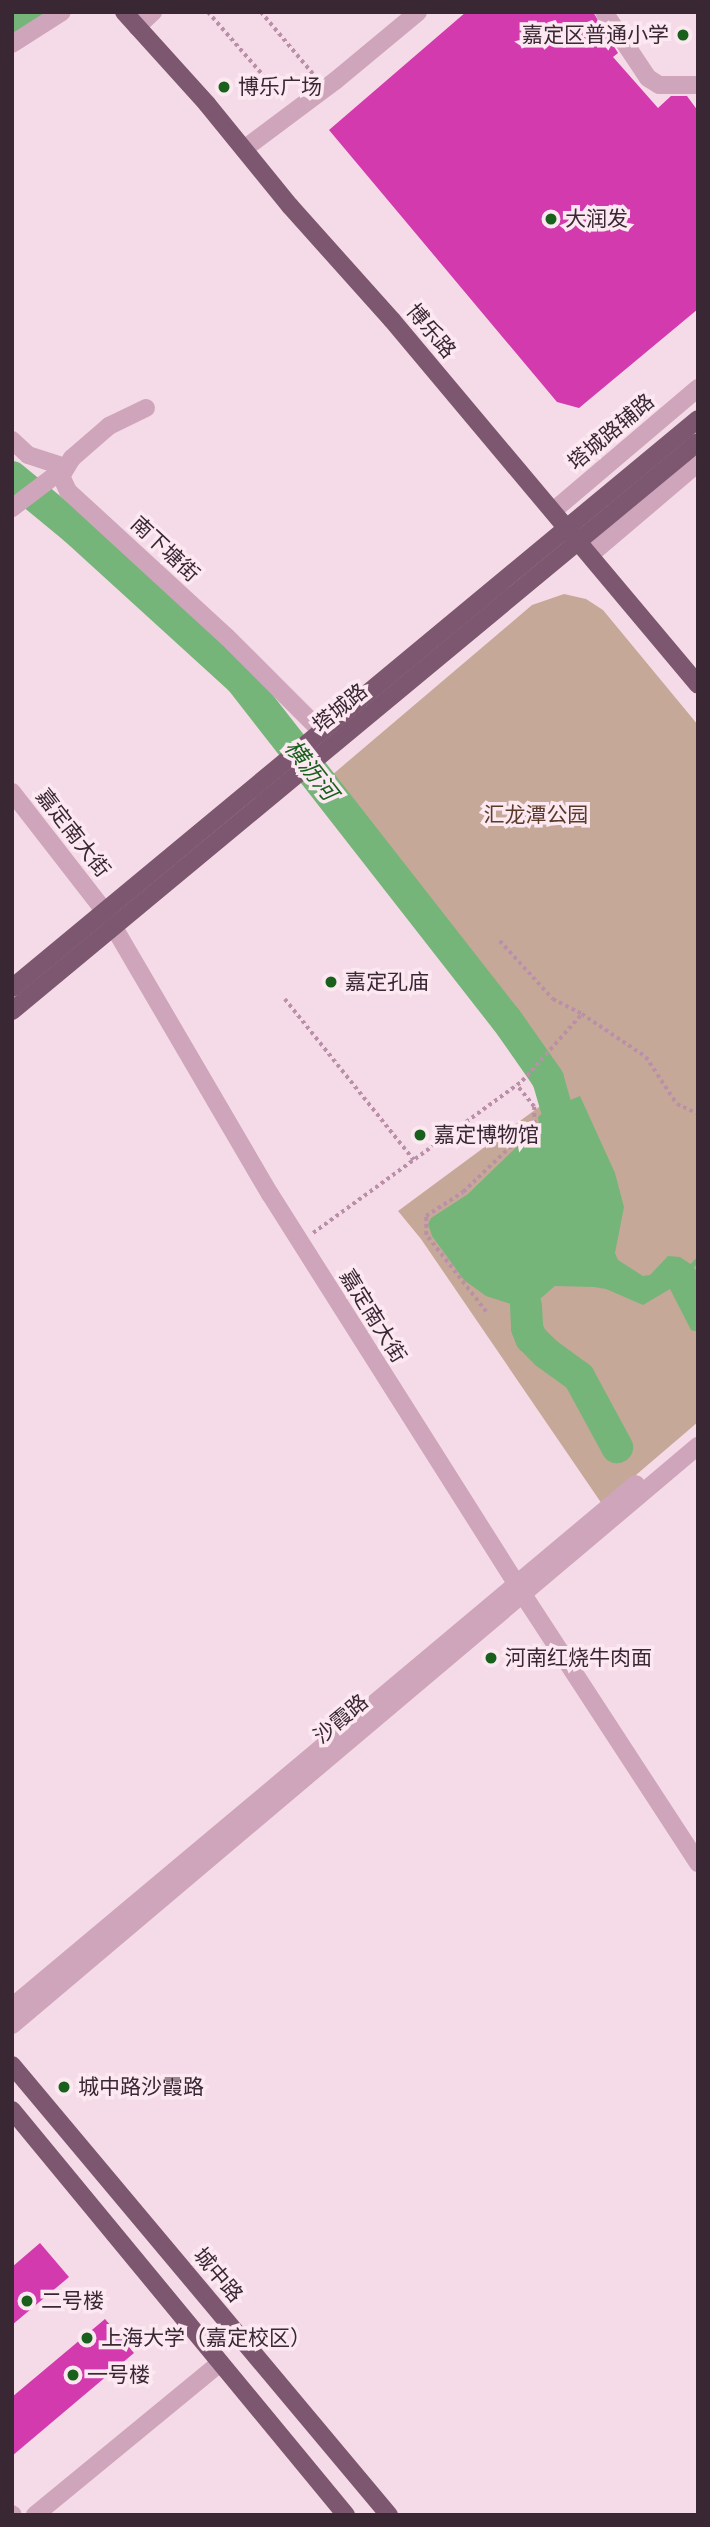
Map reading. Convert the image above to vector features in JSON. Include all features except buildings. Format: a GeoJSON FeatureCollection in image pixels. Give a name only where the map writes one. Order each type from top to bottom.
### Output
{"type":"FeatureCollection","features":[{"type":"Feature","properties":{"kind":"main road","name":"博乐路"},"geometry":{"type":"LineString","coordinates":[[128,16],[567,527],[698,685]]}},
{"type":"Feature","properties":{"kind":"main road","name":"塔城路"},"geometry":{"type":"LineString","coordinates":[[12,1011],[109,919],[288,770],[318,741],[567,527],[698,419]]}},
{"type":"Feature","properties":{"kind":"main road","name":"塔城路"},"geometry":{"type":"LineString","coordinates":[[318,741],[584,548],[698,442]]}},
{"type":"Feature","properties":{"kind":"main road","name":"塔城路"},"geometry":{"type":"LineString","coordinates":[[12,988],[109,919]]}},
{"type":"Feature","properties":{"kind":"main road","name":"城中路"},"geometry":{"type":"LineString","coordinates":[[12,2065],[390,2515]]}},
{"type":"Feature","properties":{"kind":"main road"},"geometry":{"type":"LineString","coordinates":[[12,2110],[346,2515]]}},
{"type":"Feature","properties":{"kind":"street"},"geometry":{"type":"LineString","coordinates":[[12,44],[62,12]]}},
{"type":"Feature","properties":{"kind":"street"},"geometry":{"type":"LineString","coordinates":[[128,16],[153,12]]}},
{"type":"Feature","properties":{"kind":"street"},"geometry":{"type":"LineString","coordinates":[[244,149],[325,89],[418,12]]}},
{"type":"Feature","properties":{"kind":"street"},"geometry":{"type":"LineString","coordinates":[[604,12],[648,78],[659,85],[698,85]]}},
{"type":"Feature","properties":{"kind":"street","name":"塔城路辅路"},"geometry":{"type":"LineString","coordinates":[[553,511],[698,388]]}},
{"type":"Feature","properties":{"kind":"street"},"geometry":{"type":"LineString","coordinates":[[15,506],[66,467],[72,458],[109,426],[146,408]]}},
{"type":"Feature","properties":{"kind":"street"},"geometry":{"type":"LineString","coordinates":[[12,440],[28,455],[66,467]]}},
{"type":"Feature","properties":{"kind":"street"},"geometry":{"type":"LineString","coordinates":[[584,548],[698,463]]}},
{"type":"Feature","properties":{"kind":"street","name":"南下塘街"},"geometry":{"type":"LineString","coordinates":[[66,467],[61,475],[68,491],[228,637],[318,741]]}},
{"type":"Feature","properties":{"kind":"street","name":"嘉定南大街"},"geometry":{"type":"LineString","coordinates":[[12,792],[109,919],[300,1242],[698,1863]]}},
{"type":"Feature","properties":{"kind":"street"},"geometry":{"type":"LineString","coordinates":[[12,2007],[520,1589],[698,1432]]}},
{"type":"Feature","properties":{"kind":"street","name":"沙霞路"},"geometry":{"type":"LineString","coordinates":[[12,2025],[520,1589],[698,1446]]}},
{"type":"Feature","properties":{"kind":"street"},"geometry":{"type":"LineString","coordinates":[[35,2515],[220,2362]]}},
{"type":"Feature","properties":{"kind":"path"},"geometry":{"type":"LineString","coordinates":[[208,12],[295,111]]}},
{"type":"Feature","properties":{"kind":"path"},"geometry":{"type":"LineString","coordinates":[[261,12],[325,89]]}},
{"type":"Feature","properties":{"kind":"path"},"geometry":{"type":"LineString","coordinates":[[500,941],[553,999],[582,1014],[646,1057],[677,1104],[698,1114]]}},
{"type":"Feature","properties":{"kind":"path"},"geometry":{"type":"LineString","coordinates":[[285,999],[414,1160]]}},
{"type":"Feature","properties":{"kind":"path"},"geometry":{"type":"LineString","coordinates":[[300,1242],[522,1081],[582,1014]]}},
{"type":"Feature","properties":{"kind":"path"},"geometry":{"type":"LineString","coordinates":[[486,1312],[426,1235],[426,1216],[463,1192],[534,1124],[534,1107],[516,1085]]}},
{"type":"Feature","properties":{"kind":"green space","name":"汇龙潭公园"},"geometry":{"type":"Polygon","coordinates":[[[564,594],[586,599],[603,610],[698,725],[698,1422],[602,1504],[421,1239],[398,1211],[543,1104],[511,1046],[312,792],[532,605],[564,594]]]}},
{"type":"Feature","properties":{"kind":"shaded area"},"geometry":{"type":"Polygon","coordinates":[[[580,1096],[615,1173],[624,1207],[615,1253],[618,1260],[643,1276],[650,1275],[668,1256],[680,1257],[692,1265],[698,1273],[698,1332],[691,1330],[670,1289],[643,1305],[606,1289],[594,1287],[555,1286],[533,1305],[520,1307],[486,1296],[464,1280],[432,1236],[428,1224],[431,1218],[468,1194],[539,1125],[538,1117],[546,1110],[580,1096]]]}},
{"type":"Feature","properties":{"kind":"waterway"},"geometry":{"type":"LineString","coordinates":[[12,23],[30,12]]}},
{"type":"Feature","properties":{"kind":"waterway","name":"横沥河"},"geometry":{"type":"LineString","coordinates":[[12,477],[75,529],[240,679],[506,1019],[548,1079],[556,1107]]}},
{"type":"Feature","properties":{"kind":"waterway"},"geometry":{"type":"LineString","coordinates":[[692,1265],[698,1259]]}},
{"type":"Feature","properties":{"kind":"waterway"},"geometry":{"type":"LineString","coordinates":[[526,1306],[527,1328],[531,1338],[546,1353],[579,1377],[617,1447]]}},
{"type":"Feature","properties":{"kind":"place","name":"嘉定区普通小学"},"geometry":{"type":"Point","coordinates":[683,35]}},
{"type":"Feature","properties":{"kind":"place","name":"博乐广场"},"geometry":{"type":"Point","coordinates":[224,87]}},
{"type":"Feature","properties":{"kind":"place","name":"大润发"},"geometry":{"type":"Point","coordinates":[551,219]}},
{"type":"Feature","properties":{"kind":"place","name":"嘉定孔庙"},"geometry":{"type":"Point","coordinates":[331,982]}},
{"type":"Feature","properties":{"kind":"place","name":"嘉定博物馆"},"geometry":{"type":"Point","coordinates":[420,1135]}},
{"type":"Feature","properties":{"kind":"place","name":"河南红烧牛肉面"},"geometry":{"type":"Point","coordinates":[491,1658]}},
{"type":"Feature","properties":{"kind":"place","name":"城中路沙霞路"},"geometry":{"type":"Point","coordinates":[64,2087]}},
{"type":"Feature","properties":{"kind":"place","name":"二号楼"},"geometry":{"type":"Point","coordinates":[27,2301]}},
{"type":"Feature","properties":{"kind":"place","name":"上海大学（嘉定校区）"},"geometry":{"type":"Point","coordinates":[87,2338]}},
{"type":"Feature","properties":{"kind":"place","name":"一号楼"},"geometry":{"type":"Point","coordinates":[73,2375]}}]}
